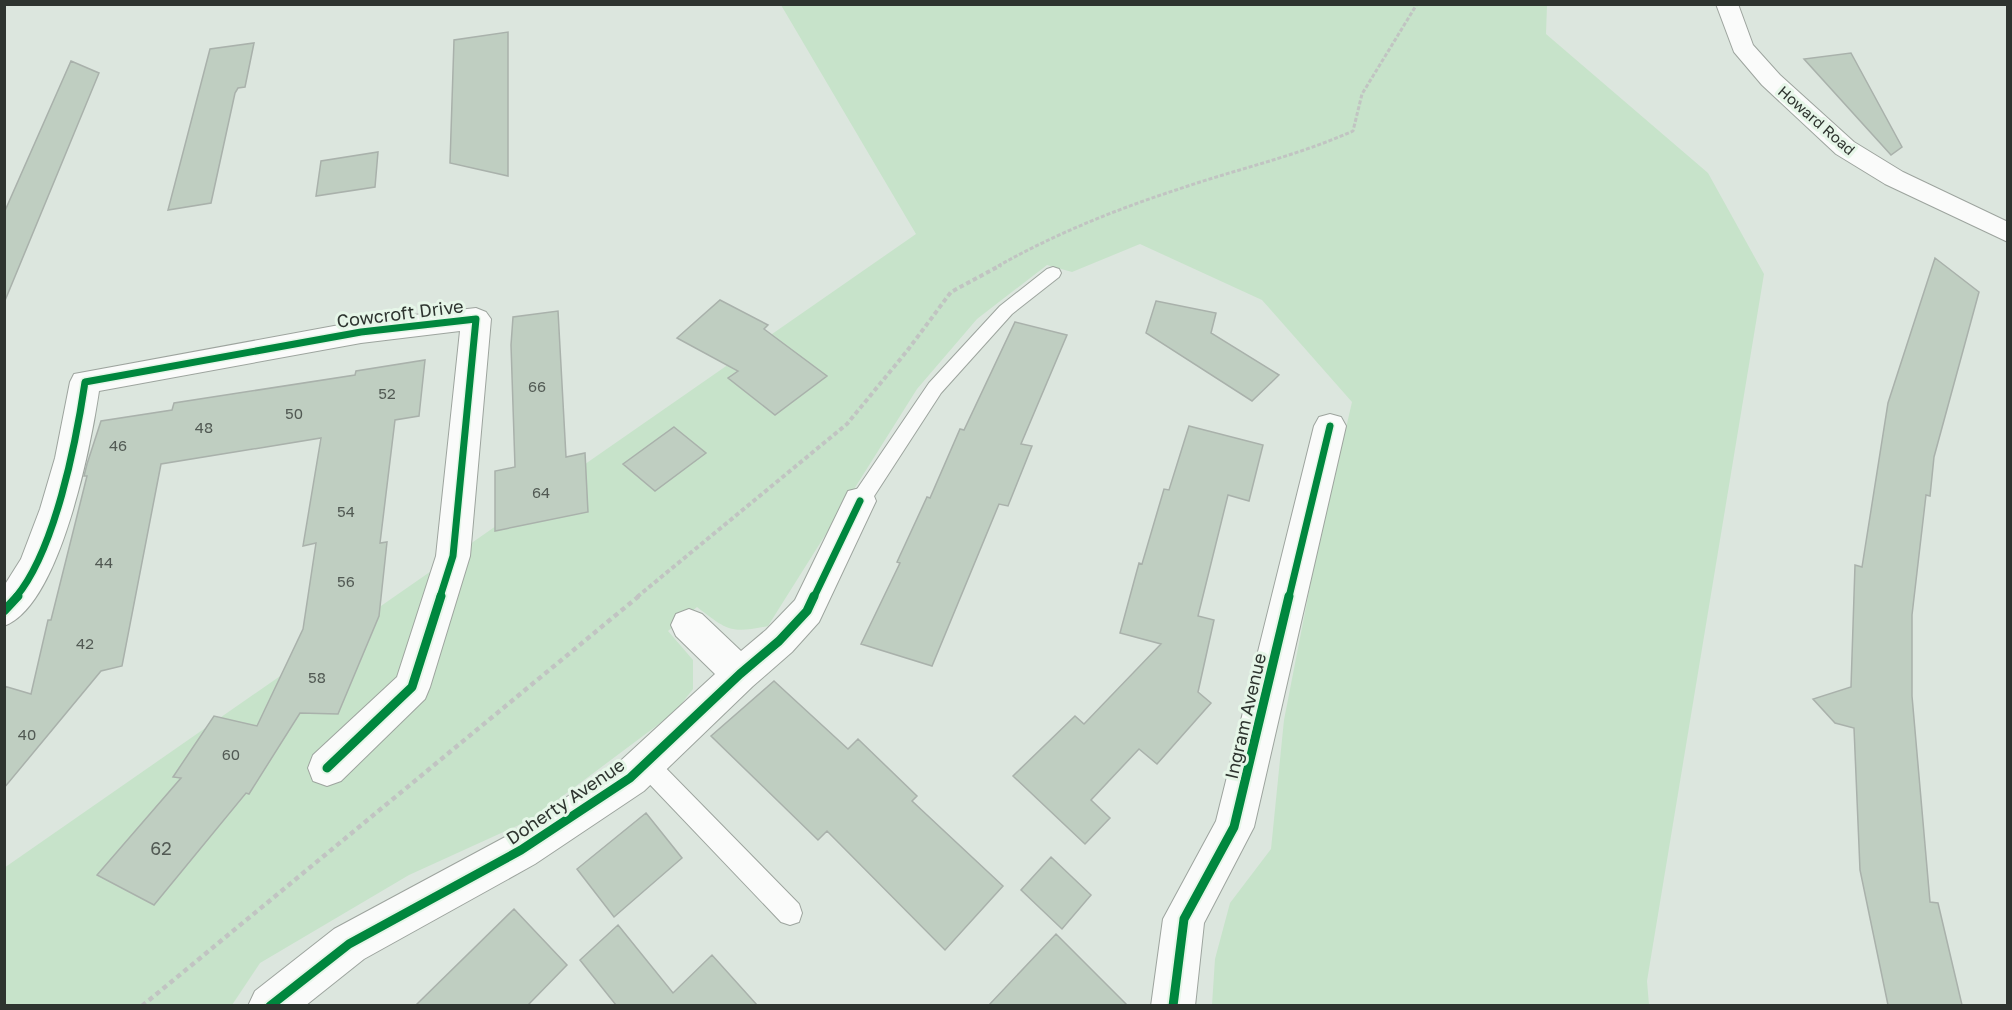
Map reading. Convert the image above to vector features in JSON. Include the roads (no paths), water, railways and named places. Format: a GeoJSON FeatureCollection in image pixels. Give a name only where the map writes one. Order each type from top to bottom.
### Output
{"type":"FeatureCollection","features":[{"type":"Feature","properties":{"kind":"street","name":"Howard Road"},"geometry":{"type":"LineString","coordinates":[[1727,4],[1742,47],[1772,80],[1845,148],[1894,178],[2007,233]]}},
{"type":"Feature","properties":{"kind":"street","name":"Cowcroft Drive"},"geometry":{"type":"LineString","coordinates":[[4,611],[26,583],[59,502],[78,432],[85,382],[361,332],[476,319],[453,556],[412,687],[327,768]]}},
{"type":"Feature","properties":{"kind":"street","name":"Ingram Avenue"},"geometry":{"type":"LineString","coordinates":[[1173,1005],[1184,919],[1234,827],[1330,426]]}},
{"type":"Feature","properties":{"kind":"street","name":"Doherty Avenue"},"geometry":{"type":"LineString","coordinates":[[270,1005],[350,944],[521,850],[630,778],[740,674],[779,641],[807,611],[860,501]]}},
{"type":"Feature","properties":{"kind":"street"},"geometry":{"type":"LineString","coordinates":[[689,625],[740,674]]}},
{"type":"Feature","properties":{"kind":"lane","name":"Doherty Avenue"},"geometry":{"type":"LineString","coordinates":[[860,501],[935,388],[1006,310],[1053,273]]}},
{"type":"Feature","properties":{"kind":"lane"},"geometry":{"type":"LineString","coordinates":[[645,763],[790,913]]}}]}
